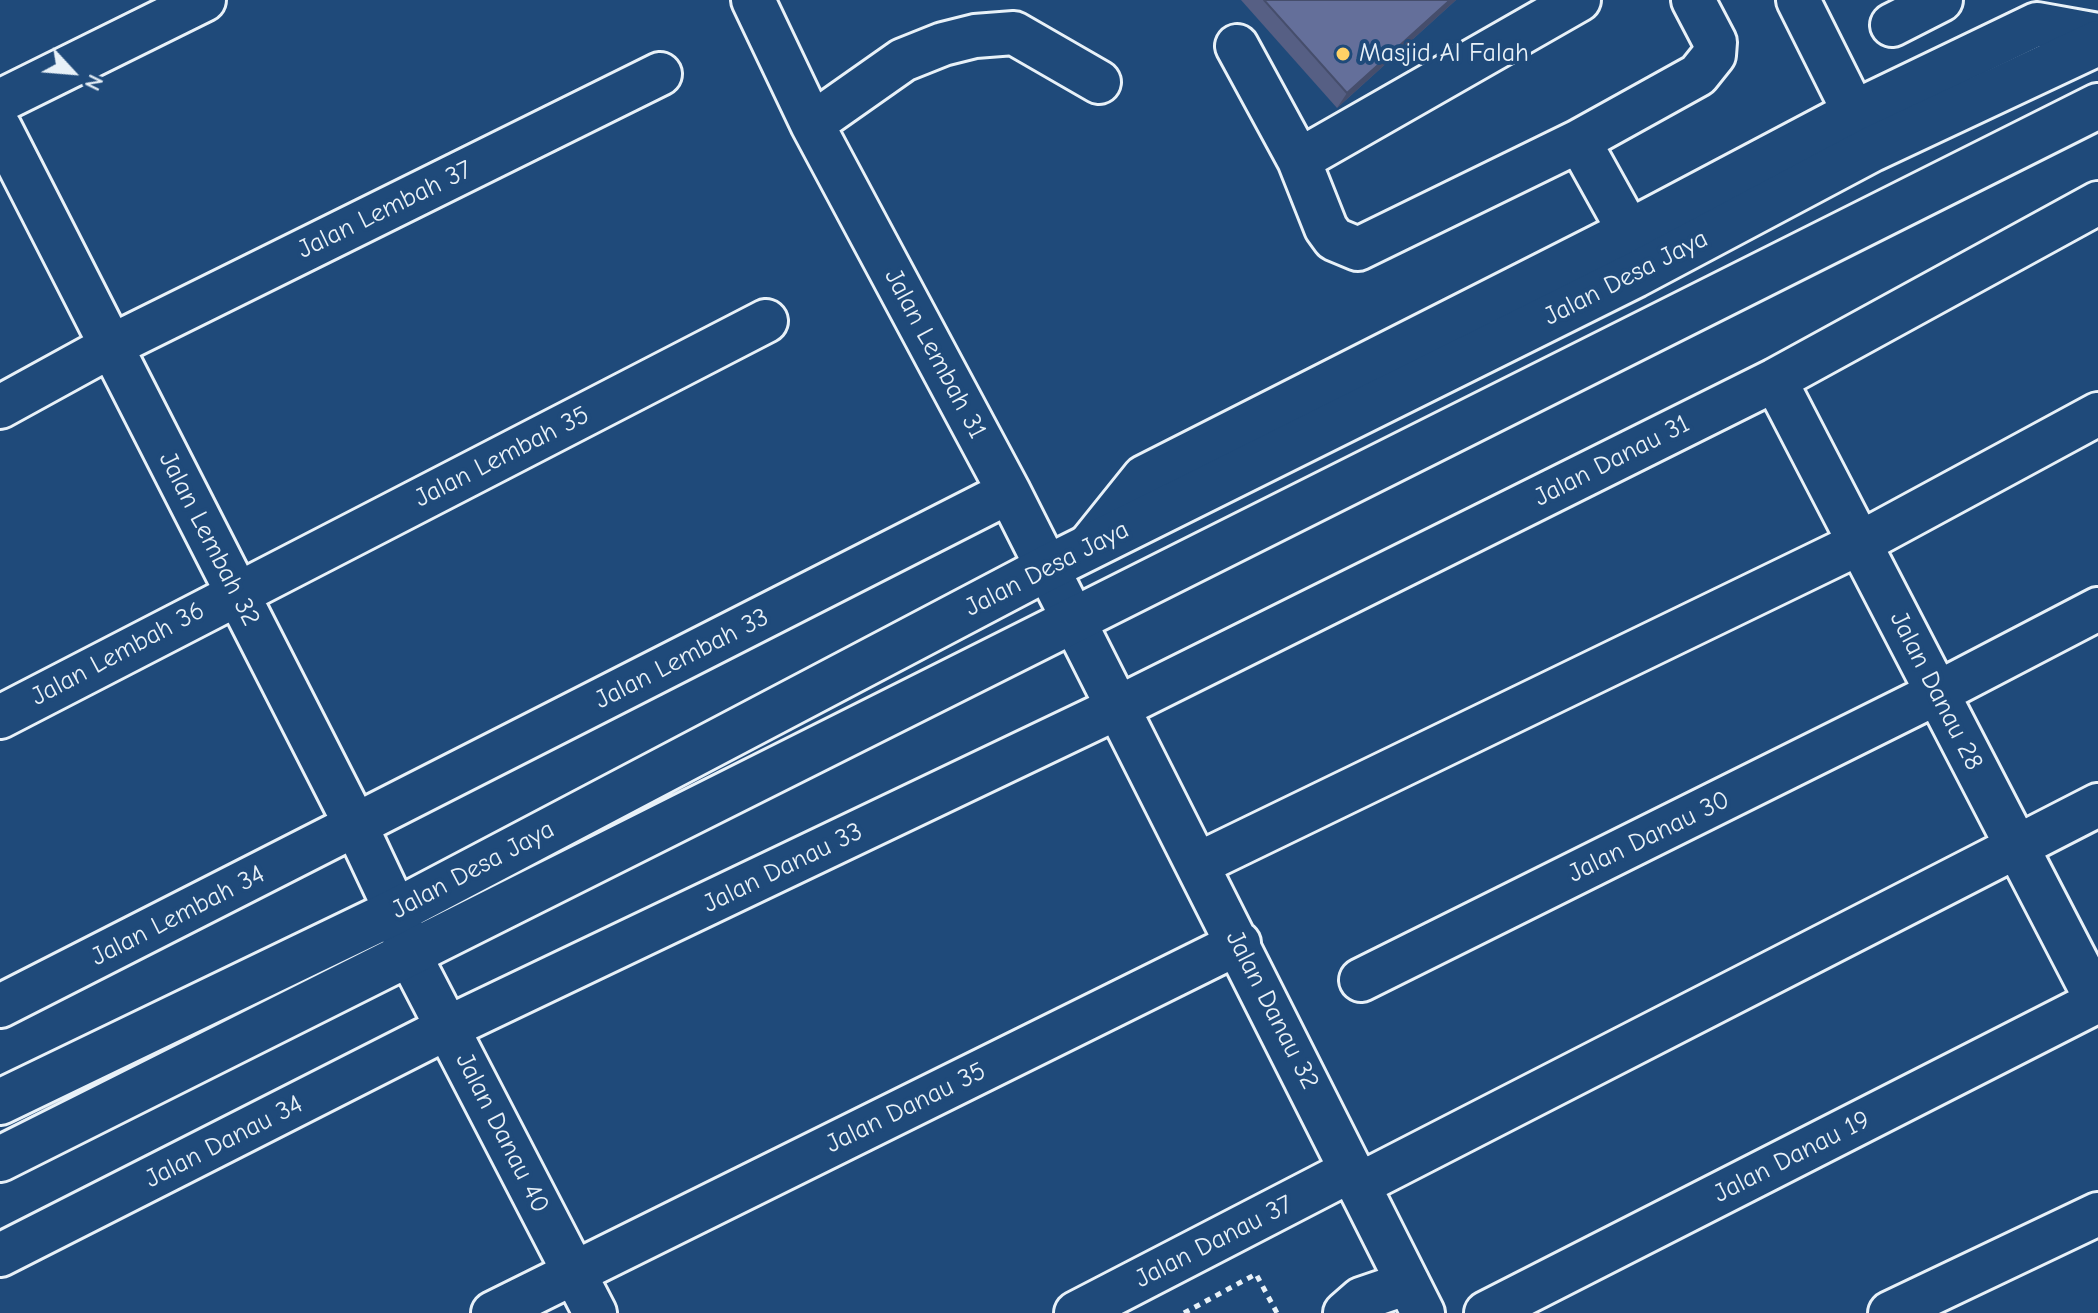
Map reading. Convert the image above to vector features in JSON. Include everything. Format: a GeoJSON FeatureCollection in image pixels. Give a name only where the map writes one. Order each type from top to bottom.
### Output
{"type":"FeatureCollection","features":[{"type":"Feature","properties":{"kind":"main road","name":"Jalan Desa Jaya"},"geometry":{"type":"LineString","coordinates":[[0,1102],[396,911],[1047,568],[1635,275],[1863,131],[2098,43]]}},
{"type":"Feature","properties":{"kind":"main road","name":"Jalan Desa Jaya"},"geometry":{"type":"LineString","coordinates":[[0,1159],[2098,106]]}},
{"type":"Feature","properties":{"kind":"street"},"geometry":{"type":"LineString","coordinates":[[0,101],[204,0]]}},
{"type":"Feature","properties":{"kind":"street","name":"Jalan Lembah 31"},"geometry":{"type":"LineString","coordinates":[[753,0],[812,124],[1009,492],[1119,707]]}},
{"type":"Feature","properties":{"kind":"street"},"geometry":{"type":"LineString","coordinates":[[1299,160],[1579,0]]}},
{"type":"Feature","properties":{"kind":"street"},"geometry":{"type":"LineString","coordinates":[[1237,46],[1299,160],[1326,228],[1334,239],[1358,249],[1579,141],[1707,67],[1714,55],[1715,42],[1693,0]]}},
{"type":"Feature","properties":{"kind":"street"},"geometry":{"type":"LineString","coordinates":[[1798,0],[1863,131]]}},
{"type":"Feature","properties":{"kind":"street"},"geometry":{"type":"LineString","coordinates":[[1892,25],[1941,0]]}},
{"type":"Feature","properties":{"kind":"street"},"geometry":{"type":"LineString","coordinates":[[1087,548],[1144,477],[1629,231],[1863,131],[2037,24],[2098,35]]}},
{"type":"Feature","properties":{"kind":"street"},"geometry":{"type":"LineString","coordinates":[[812,124],[903,60],[943,44],[975,36],[1014,33],[1099,82]]}},
{"type":"Feature","properties":{"kind":"street","name":"Jalan Lembah 37"},"geometry":{"type":"LineString","coordinates":[[0,407],[111,346],[660,74]]}},
{"type":"Feature","properties":{"kind":"street","name":"Jalan Lembah 32"},"geometry":{"type":"LineString","coordinates":[[0,128],[356,826],[396,911],[409,954]]}},
{"type":"Feature","properties":{"kind":"street"},"geometry":{"type":"LineString","coordinates":[[1579,141],[1629,231]]}},
{"type":"Feature","properties":{"kind":"street","name":"Jalan Danau 31"},"geometry":{"type":"LineString","coordinates":[[1119,707],[1775,380],[2098,203]]}},
{"type":"Feature","properties":{"kind":"street","name":"Jalan Lembah 35"},"geometry":{"type":"LineString","coordinates":[[236,592],[766,321]]}},
{"type":"Feature","properties":{"kind":"street","name":"Jalan Danau 28"},"geometry":{"type":"LineString","coordinates":[[1775,380],[2098,1002]]}},
{"type":"Feature","properties":{"kind":"street"},"geometry":{"type":"LineString","coordinates":[[1198,864],[1860,543],[2098,414]]}},
{"type":"Feature","properties":{"kind":"street","name":"Jalan Lembah 33"},"geometry":{"type":"LineString","coordinates":[[356,826],[1009,492]]}},
{"type":"Feature","properties":{"kind":"street","name":"Jalan Lembah 36"},"geometry":{"type":"LineString","coordinates":[[0,717],[236,592]]}},
{"type":"Feature","properties":{"kind":"street","name":"Jalan Danau 30"},"geometry":{"type":"LineString","coordinates":[[1361,980],[1937,693],[2098,609]]}},
{"type":"Feature","properties":{"kind":"street","name":"Jalan Danau 32"},"geometry":{"type":"LineString","coordinates":[[1119,707],[1416,1298]]}},
{"type":"Feature","properties":{"kind":"street","name":"Jalan Danau 33"},"geometry":{"type":"LineString","coordinates":[[447,1028],[1119,707]]}},
{"type":"Feature","properties":{"kind":"street","name":"Jalan Danau 37"},"geometry":{"type":"LineString","coordinates":[[1076,1313],[1356,1177],[2098,805]]}},
{"type":"Feature","properties":{"kind":"street","name":"Jalan Lembah 34"},"geometry":{"type":"LineString","coordinates":[[0,1006],[356,826]]}},
{"type":"Feature","properties":{"kind":"street","name":"Jalan Danau 35"},"geometry":{"type":"LineString","coordinates":[[493,1313],[1239,943]]}},
{"type":"Feature","properties":{"kind":"street","name":"Jalan Danau 40"},"geometry":{"type":"LineString","coordinates":[[409,954],[595,1313]]}},
{"type":"Feature","properties":{"kind":"street","name":"Jalan Danau 19"},"geometry":{"type":"LineString","coordinates":[[1486,1313],[2098,1002]]}},
{"type":"Feature","properties":{"kind":"street","name":"Jalan Danau 34"},"geometry":{"type":"LineString","coordinates":[[0,1255],[447,1028]]}},
{"type":"Feature","properties":{"kind":"street"},"geometry":{"type":"LineString","coordinates":[[1890,1313],[2098,1214]]}},
{"type":"Feature","properties":{"kind":"street"},"geometry":{"type":"LineString","coordinates":[[1345,1313],[1361,1299],[1416,1298]]}},
{"type":"Feature","properties":{"kind":"path"},"geometry":{"type":"LineString","coordinates":[[1184,1313],[1256,1274],[1277,1313]]}},
{"type":"Feature","properties":{"kind":"building","name":"Masjid Al Falah"},"geometry":{"type":"Polygon","coordinates":[[[1264,0],[1450,0],[1347,93],[1264,0]]]}},
{"type":"Feature","properties":{"kind":"place","name":"Masjid Al Falah"},"geometry":{"type":"Point","coordinates":[1343,54]}}]}
